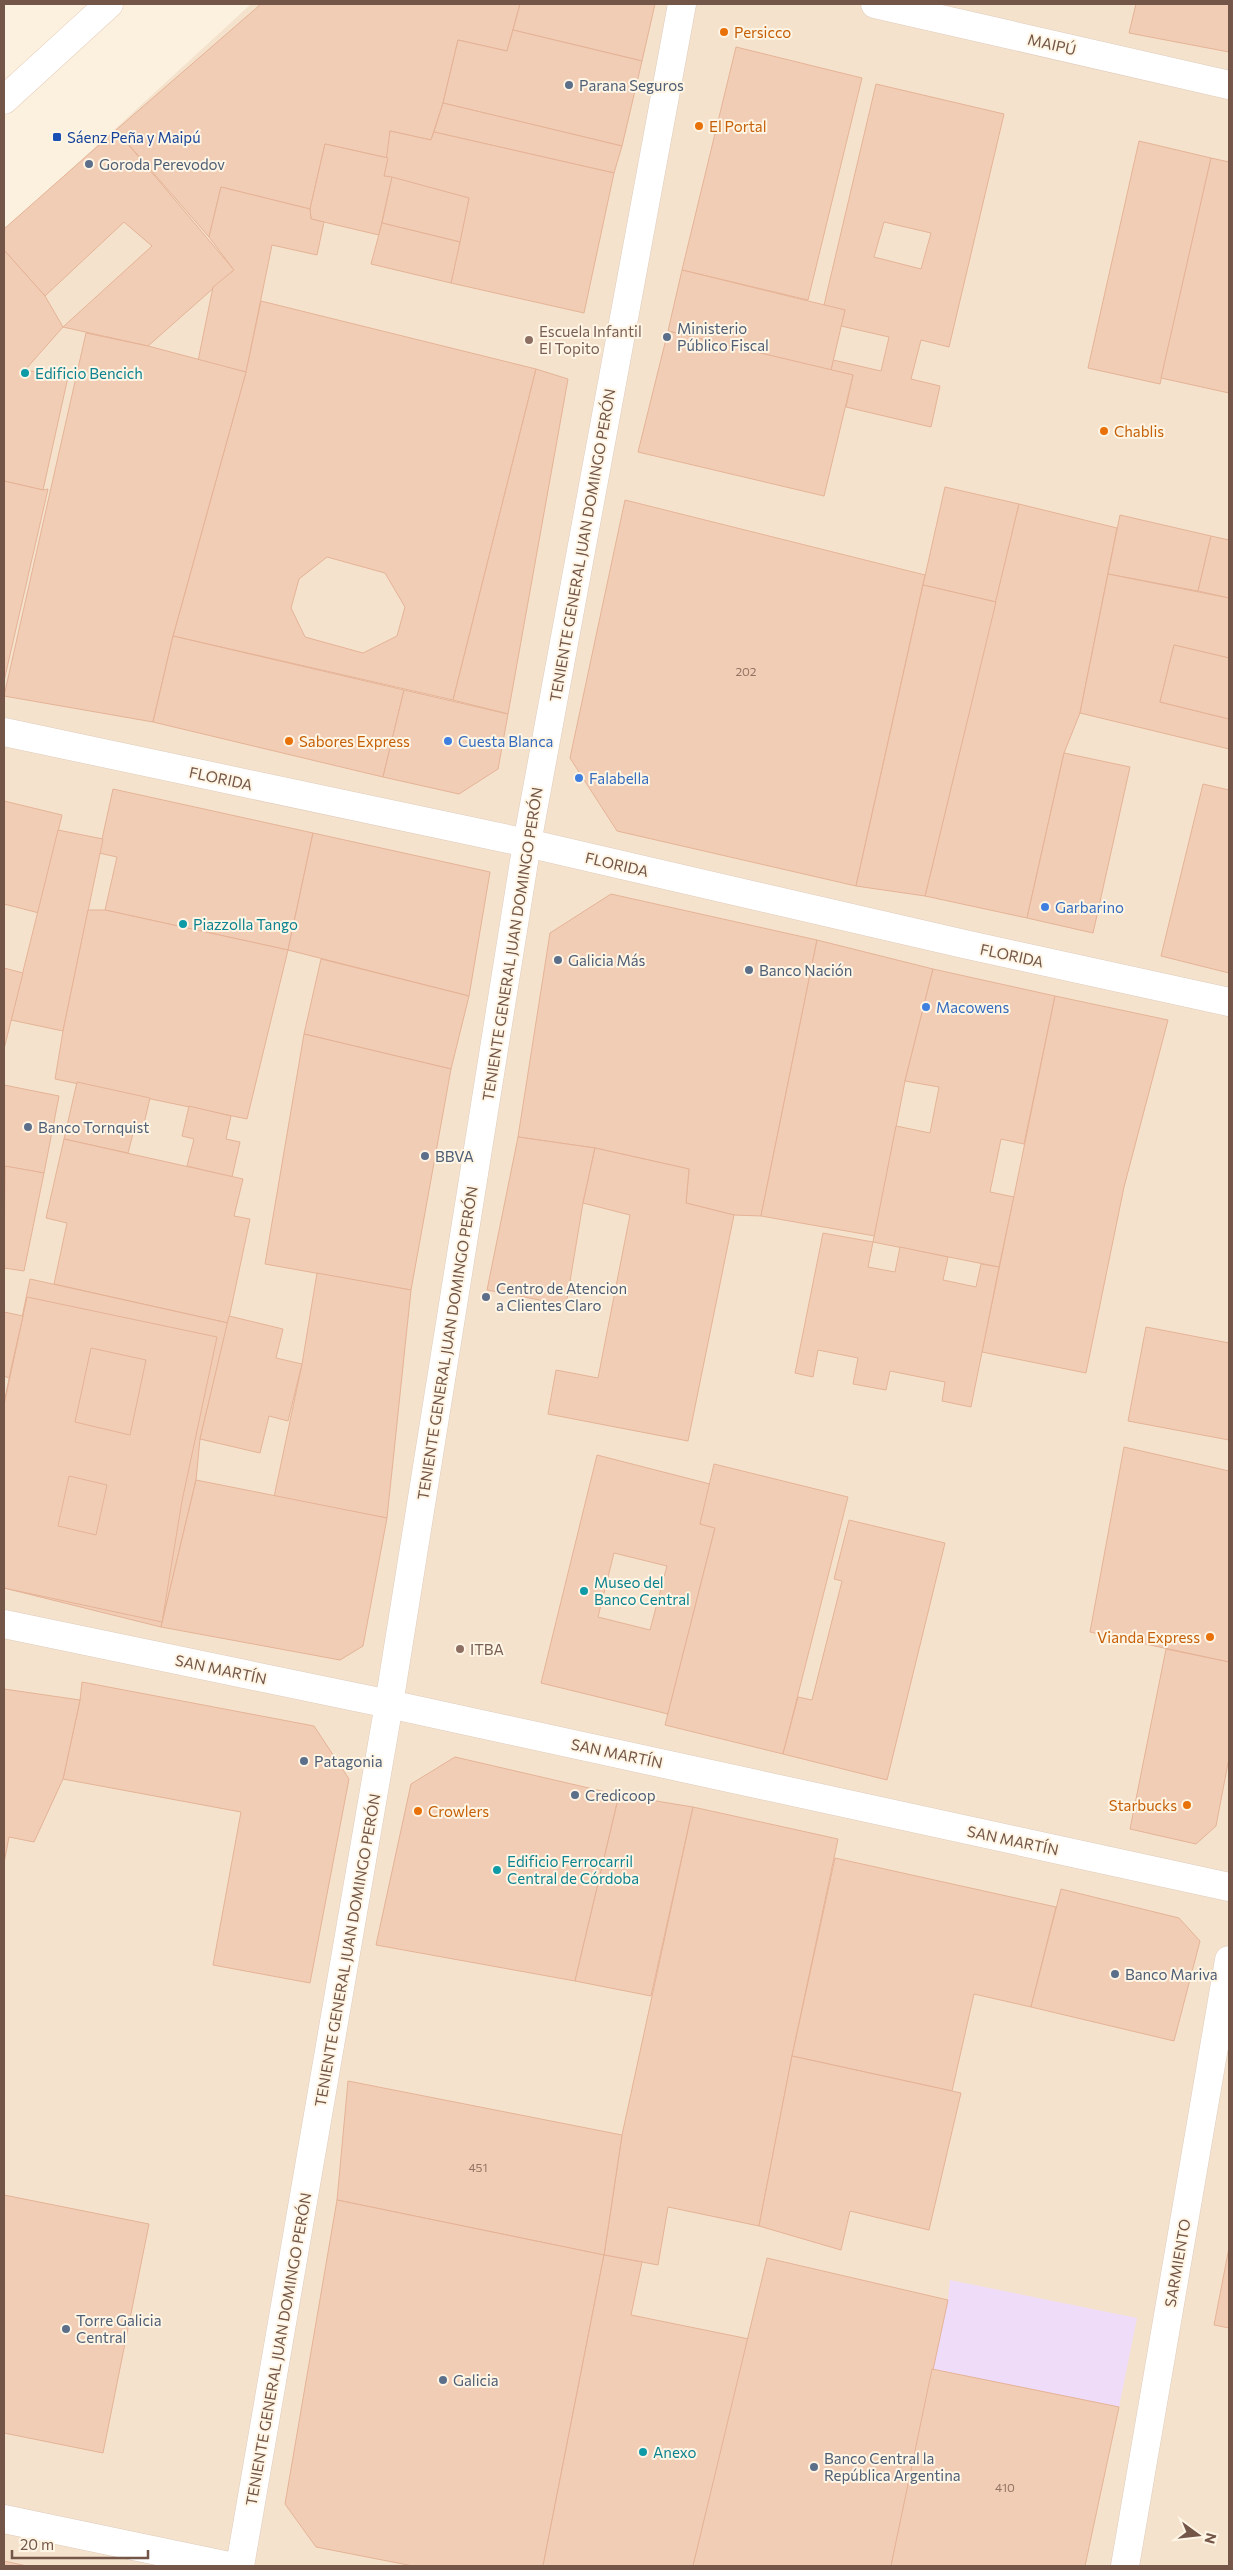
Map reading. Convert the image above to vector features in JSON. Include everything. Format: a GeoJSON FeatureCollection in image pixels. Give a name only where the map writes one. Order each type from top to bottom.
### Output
{"type":"FeatureCollection","features":[{"type":"Feature","properties":{"kind":"street"},"geometry":{"type":"LineString","coordinates":[[4,100],[109,4]]}},
{"type":"Feature","properties":{"kind":"street","name":"TENIENTE GENERAL JUAN DOMINGO PERÓN"},"geometry":{"type":"LineString","coordinates":[[240,2566],[389,1704],[527,843],[682,4]]}},
{"type":"Feature","properties":{"kind":"street","name":"MAIPÚ"},"geometry":{"type":"LineString","coordinates":[[875,4],[1229,85]]}},
{"type":"Feature","properties":{"kind":"street","name":"FLORIDA"},"geometry":{"type":"LineString","coordinates":[[4,732],[527,843],[964,944],[1229,1002]]}},
{"type":"Feature","properties":{"kind":"street","name":"SAN MARTÍN"},"geometry":{"type":"LineString","coordinates":[[4,1624],[389,1704],[1229,1887]]}},
{"type":"Feature","properties":{"kind":"street","name":"SARMIENTO"},"geometry":{"type":"LineString","coordinates":[[1125,2566],[1229,1960]]}},
{"type":"Feature","properties":{"kind":"street"},"geometry":{"type":"LineString","coordinates":[[4,2519],[229,2566]]}},
{"type":"Feature","properties":{"kind":"shaded area"},"geometry":{"type":"Polygon","coordinates":[[[251,4],[1229,4],[1229,2566],[4,2566],[4,231],[251,4]]]}},
{"type":"Feature","properties":{"kind":"shaded area"},"geometry":{"type":"Polygon","coordinates":[[[950,2280],[1137,2318],[1119,2407],[932,2369],[948,2300],[950,2280]]]}},
{"type":"Feature","properties":{"kind":"building"},"geometry":{"type":"Polygon","coordinates":[[[261,4],[520,4],[507,51],[458,40],[443,103],[431,140],[390,131],[388,158],[325,144],[310,209],[221,187],[209,237],[116,130],[261,4]]]}},
{"type":"Feature","properties":{"kind":"building"},"geometry":{"type":"Polygon","coordinates":[[[520,4],[655,4],[642,61],[513,30],[520,4]]]}},
{"type":"Feature","properties":{"kind":"building"},"geometry":{"type":"Polygon","coordinates":[[[1136,4],[1229,4],[1229,52],[1129,33],[1136,4]]]}},
{"type":"Feature","properties":{"kind":"building"},"geometry":{"type":"Polygon","coordinates":[[[513,30],[642,61],[622,146],[443,103],[458,40],[507,51],[513,30]]]}},
{"type":"Feature","properties":{"kind":"building"},"geometry":{"type":"Polygon","coordinates":[[[736,47],[862,78],[808,300],[682,270],[736,47]]]}},
{"type":"Feature","properties":{"kind":"building"},"geometry":{"type":"Polygon","coordinates":[[[876,84],[1004,114],[949,347],[921,340],[911,379],[940,386],[931,427],[846,407],[853,375],[831,370],[833,360],[881,371],[889,337],[841,326],[845,310],[824,305],[876,84]],[[884,222],[874,257],[921,269],[931,233],[884,222]]]}},
{"type":"Feature","properties":{"kind":"building"},"geometry":{"type":"Polygon","coordinates":[[[443,103],[622,146],[614,173],[434,132],[443,103]]]}},
{"type":"Feature","properties":{"kind":"building"},"geometry":{"type":"Polygon","coordinates":[[[116,130],[234,270],[148,346],[63,327],[152,246],[124,222],[45,296],[4,250],[4,229],[116,130]]]}},
{"type":"Feature","properties":{"kind":"building"},"geometry":{"type":"Polygon","coordinates":[[[390,131],[431,140],[434,132],[614,173],[584,313],[451,283],[469,198],[384,176],[390,131]]]}},
{"type":"Feature","properties":{"kind":"building"},"geometry":{"type":"Polygon","coordinates":[[[1139,141],[1211,158],[1160,384],[1088,368],[1139,141]]]}},
{"type":"Feature","properties":{"kind":"building"},"geometry":{"type":"Polygon","coordinates":[[[325,144],[388,158],[384,176],[392,177],[379,235],[311,219],[310,209],[325,144]]]}},
{"type":"Feature","properties":{"kind":"building"},"geometry":{"type":"Polygon","coordinates":[[[1211,158],[1229,162],[1229,393],[1161,378],[1211,158]]]}},
{"type":"Feature","properties":{"kind":"building"},"geometry":{"type":"Polygon","coordinates":[[[392,177],[469,198],[460,242],[382,223],[392,177]]]}},
{"type":"Feature","properties":{"kind":"building"},"geometry":{"type":"Polygon","coordinates":[[[221,187],[310,209],[311,219],[324,222],[317,255],[272,245],[246,372],[198,361],[213,287],[234,270],[209,237],[221,187]]]}},
{"type":"Feature","properties":{"kind":"building"},"geometry":{"type":"Polygon","coordinates":[[[382,223],[460,242],[451,283],[371,264],[382,223]]]}},
{"type":"Feature","properties":{"kind":"building","name":"Edificio Bencich"},"geometry":{"type":"Polygon","coordinates":[[[4,250],[45,296],[63,327],[25,370],[68,377],[43,490],[4,481],[4,250]]]}},
{"type":"Feature","properties":{"kind":"building"},"geometry":{"type":"Polygon","coordinates":[[[682,270],[845,310],[831,370],[668,331],[682,270]]]}},
{"type":"Feature","properties":{"kind":"building"},"geometry":{"type":"Polygon","coordinates":[[[261,301],[536,369],[453,700],[173,636],[246,372],[261,301]],[[327,557],[299,579],[291,608],[305,637],[363,653],[397,636],[405,607],[385,573],[327,557]]]}},
{"type":"Feature","properties":{"kind":"building"},"geometry":{"type":"Polygon","coordinates":[[[668,331],[853,375],[824,496],[638,452],[668,331]]]}},
{"type":"Feature","properties":{"kind":"building"},"geometry":{"type":"Polygon","coordinates":[[[86,333],[148,346],[246,372],[173,636],[153,722],[4,696],[86,333]]]}},
{"type":"Feature","properties":{"kind":"building"},"geometry":{"type":"Polygon","coordinates":[[[536,369],[568,379],[508,714],[453,700],[536,369]]]}},
{"type":"Feature","properties":{"kind":"building"},"geometry":{"type":"Polygon","coordinates":[[[4,481],[43,490],[48,489],[4,681],[4,481]]]}},
{"type":"Feature","properties":{"kind":"building"},"geometry":{"type":"Polygon","coordinates":[[[945,487],[1019,504],[996,602],[923,585],[945,487]]]}},
{"type":"Feature","properties":{"kind":"building"},"geometry":{"type":"Polygon","coordinates":[[[625,500],[925,575],[856,886],[617,831],[570,758],[625,500]]]}},
{"type":"Feature","properties":{"kind":"building"},"geometry":{"type":"Polygon","coordinates":[[[1019,504],[1117,528],[1080,713],[1064,753],[1027,918],[925,896],[1019,504]]]}},
{"type":"Feature","properties":{"kind":"building"},"geometry":{"type":"Polygon","coordinates":[[[1120,515],[1211,536],[1198,591],[1108,574],[1120,515]]]}},
{"type":"Feature","properties":{"kind":"building"},"geometry":{"type":"Polygon","coordinates":[[[1211,536],[1229,540],[1229,598],[1198,591],[1211,536]]]}},
{"type":"Feature","properties":{"kind":"building"},"geometry":{"type":"Polygon","coordinates":[[[1108,574],[1229,598],[1229,658],[1174,645],[1160,702],[1229,719],[1229,749],[1080,713],[1108,574]]]}},
{"type":"Feature","properties":{"kind":"building"},"geometry":{"type":"Polygon","coordinates":[[[923,585],[996,602],[925,896],[856,886],[923,585]]]}},
{"type":"Feature","properties":{"kind":"building"},"geometry":{"type":"Polygon","coordinates":[[[173,636],[404,690],[383,777],[153,722],[173,636]]]}},
{"type":"Feature","properties":{"kind":"building"},"geometry":{"type":"Polygon","coordinates":[[[1174,645],[1229,658],[1229,719],[1160,702],[1174,645]]]}},
{"type":"Feature","properties":{"kind":"building","name":"Cuesta Blanca"},"geometry":{"type":"Polygon","coordinates":[[[404,690],[508,714],[498,769],[459,794],[383,777],[404,690]]]}},
{"type":"Feature","properties":{"kind":"building"},"geometry":{"type":"Polygon","coordinates":[[[1064,753],[1130,767],[1093,933],[1027,918],[1064,753]]]}},
{"type":"Feature","properties":{"kind":"building"},"geometry":{"type":"Polygon","coordinates":[[[1203,784],[1229,790],[1229,973],[1161,956],[1203,784]]]}},
{"type":"Feature","properties":{"kind":"building"},"geometry":{"type":"Polygon","coordinates":[[[113,789],[313,833],[288,950],[105,910],[117,857],[99,853],[113,789]]]}},
{"type":"Feature","properties":{"kind":"building"},"geometry":{"type":"Polygon","coordinates":[[[4,801],[62,815],[39,913],[4,904],[4,801]]]}},
{"type":"Feature","properties":{"kind":"building"},"geometry":{"type":"Polygon","coordinates":[[[58,830],[103,839],[63,1031],[11,1020],[58,830]]]}},
{"type":"Feature","properties":{"kind":"building"},"geometry":{"type":"Polygon","coordinates":[[[313,833],[490,872],[469,996],[288,950],[313,833]]]}},
{"type":"Feature","properties":{"kind":"building"},"geometry":{"type":"Polygon","coordinates":[[[611,894],[817,940],[761,1216],[734,1215],[686,1203],[689,1169],[595,1148],[518,1137],[550,933],[611,894]]]}},
{"type":"Feature","properties":{"kind":"building"},"geometry":{"type":"Polygon","coordinates":[[[88,910],[105,910],[288,950],[247,1119],[55,1079],[88,910]]]}},
{"type":"Feature","properties":{"kind":"building"},"geometry":{"type":"Polygon","coordinates":[[[817,940],[933,969],[905,1081],[875,1236],[761,1216],[817,940]]]}},
{"type":"Feature","properties":{"kind":"building"},"geometry":{"type":"Polygon","coordinates":[[[321,959],[469,996],[451,1069],[304,1034],[321,959]]]}},
{"type":"Feature","properties":{"kind":"building"},"geometry":{"type":"Polygon","coordinates":[[[4,968],[23,973],[4,1049],[4,968]]]}},
{"type":"Feature","properties":{"kind":"building"},"geometry":{"type":"Polygon","coordinates":[[[933,969],[1055,996],[1024,1144],[1001,1139],[990,1192],[1014,1197],[999,1267],[873,1242],[896,1126],[930,1133],[939,1087],[905,1081],[933,969]]]}},
{"type":"Feature","properties":{"kind":"building"},"geometry":{"type":"Polygon","coordinates":[[[1055,996],[1168,1020],[1124,1187],[1086,1373],[982,1352],[1055,996]]]}},
{"type":"Feature","properties":{"kind":"building"},"geometry":{"type":"Polygon","coordinates":[[[304,1034],[451,1069],[411,1290],[265,1264],[304,1034]]]}},
{"type":"Feature","properties":{"kind":"building"},"geometry":{"type":"Polygon","coordinates":[[[77,1082],[150,1098],[143,1128],[135,1126],[128,1153],[64,1139],[77,1082]]]}},
{"type":"Feature","properties":{"kind":"building","name":"Banco Tornquist"},"geometry":{"type":"Polygon","coordinates":[[[4,1085],[59,1096],[44,1173],[4,1166],[4,1085]]]}},
{"type":"Feature","properties":{"kind":"building"},"geometry":{"type":"Polygon","coordinates":[[[189,1106],[231,1116],[226,1139],[240,1142],[232,1177],[187,1166],[194,1139],[182,1136],[189,1106]]]}},
{"type":"Feature","properties":{"kind":"building"},"geometry":{"type":"Polygon","coordinates":[[[518,1137],[595,1148],[583,1203],[566,1305],[487,1290],[518,1137]]]}},
{"type":"Feature","properties":{"kind":"building"},"geometry":{"type":"Polygon","coordinates":[[[64,1139],[243,1179],[234,1216],[250,1219],[228,1323],[54,1284],[67,1223],[46,1218],[64,1139]]]}},
{"type":"Feature","properties":{"kind":"building"},"geometry":{"type":"Polygon","coordinates":[[[595,1148],[689,1169],[686,1203],[734,1215],[688,1441],[548,1414],[556,1370],[598,1378],[630,1215],[583,1203],[595,1148]]]}},
{"type":"Feature","properties":{"kind":"building"},"geometry":{"type":"Polygon","coordinates":[[[5,1166],[44,1173],[24,1271],[4,1268],[5,1166]]]}},
{"type":"Feature","properties":{"kind":"building"},"geometry":{"type":"Polygon","coordinates":[[[823,1233],[873,1242],[868,1267],[895,1272],[900,1247],[948,1257],[943,1280],[976,1287],[981,1264],[999,1267],[971,1407],[942,1401],[945,1382],[890,1371],[886,1390],[853,1384],[858,1358],[818,1350],[813,1377],[795,1373],[823,1233]]]}},
{"type":"Feature","properties":{"kind":"building"},"geometry":{"type":"Polygon","coordinates":[[[317,1273],[411,1290],[387,1518],[274,1497],[302,1364],[317,1273]]]}},
{"type":"Feature","properties":{"kind":"building"},"geometry":{"type":"Polygon","coordinates":[[[30,1279],[228,1323],[200,1439],[196,1480],[161,1627],[4,1588],[4,1403],[30,1279]]]}},
{"type":"Feature","properties":{"kind":"building"},"geometry":{"type":"Polygon","coordinates":[[[27,1297],[217,1337],[182,1501],[162,1622],[4,1588],[4,1405],[27,1297]],[[91,1348],[75,1422],[130,1435],[146,1360],[91,1348]],[[69,1476],[58,1526],[96,1535],[107,1485],[69,1476]]]}},
{"type":"Feature","properties":{"kind":"building"},"geometry":{"type":"Polygon","coordinates":[[[4,1312],[23,1316],[9,1378],[4,1376],[4,1312]]]}},
{"type":"Feature","properties":{"kind":"building"},"geometry":{"type":"Polygon","coordinates":[[[229,1316],[283,1329],[276,1358],[302,1364],[288,1421],[269,1416],[260,1453],[200,1439],[229,1316]]]}},
{"type":"Feature","properties":{"kind":"building"},"geometry":{"type":"Polygon","coordinates":[[[1146,1327],[1229,1343],[1229,1440],[1128,1421],[1146,1327]]]}},
{"type":"Feature","properties":{"kind":"building"},"geometry":{"type":"Polygon","coordinates":[[[1124,1447],[1229,1471],[1229,1662],[1090,1632],[1124,1447]]]}},
{"type":"Feature","properties":{"kind":"building","name":"Museo del Banco Central"},"geometry":{"type":"Polygon","coordinates":[[[597,1455],[710,1484],[700,1524],[715,1528],[668,1714],[541,1683],[597,1455]],[[614,1553],[598,1617],[650,1630],[667,1566],[614,1553]]]}},
{"type":"Feature","properties":{"kind":"building"},"geometry":{"type":"Polygon","coordinates":[[[714,1464],[848,1497],[783,1754],[665,1725],[715,1528],[700,1524],[714,1464]]]}},
{"type":"Feature","properties":{"kind":"building"},"geometry":{"type":"Polygon","coordinates":[[[196,1480],[387,1518],[363,1646],[340,1660],[161,1627],[196,1480]]]}},
{"type":"Feature","properties":{"kind":"building"},"geometry":{"type":"Polygon","coordinates":[[[849,1520],[945,1543],[887,1780],[783,1754],[798,1697],[812,1700],[842,1581],[834,1579],[849,1520]]]}},
{"type":"Feature","properties":{"kind":"building"},"geometry":{"type":"Polygon","coordinates":[[[1166,1649],[1229,1662],[1229,1758],[1216,1826],[1196,1844],[1130,1829],[1166,1649]]]}},
{"type":"Feature","properties":{"kind":"building"},"geometry":{"type":"Polygon","coordinates":[[[82,1682],[314,1726],[349,1779],[310,1983],[213,1965],[241,1812],[63,1779],[82,1682]]]}},
{"type":"Feature","properties":{"kind":"building"},"geometry":{"type":"Polygon","coordinates":[[[4,1689],[80,1700],[63,1779],[34,1842],[9,1837],[4,1863],[4,1689]]]}},
{"type":"Feature","properties":{"kind":"building","name":"Edificio Ferrocarril Central de Córdoba"},"geometry":{"type":"Polygon","coordinates":[[[455,1757],[619,1795],[575,1981],[376,1945],[411,1784],[455,1757]]]}},
{"type":"Feature","properties":{"kind":"building"},"geometry":{"type":"Polygon","coordinates":[[[619,1795],[693,1807],[651,1996],[575,1981],[619,1795]]]}},
{"type":"Feature","properties":{"kind":"building"},"geometry":{"type":"Polygon","coordinates":[[[693,1807],[838,1839],[792,2056],[759,2226],[668,2207],[658,2265],[604,2255],[622,2135],[693,1807]]]}},
{"type":"Feature","properties":{"kind":"building"},"geometry":{"type":"Polygon","coordinates":[[[835,1858],[1056,1907],[1031,2007],[974,1994],[952,2091],[792,2056],[835,1858]]]}},
{"type":"Feature","properties":{"kind":"building","name":"Banco Mariva"},"geometry":{"type":"Polygon","coordinates":[[[1061,1889],[1179,1918],[1200,1941],[1174,2041],[1031,2007],[1061,1889]]]}},
{"type":"Feature","properties":{"kind":"building"},"geometry":{"type":"Polygon","coordinates":[[[792,2056],[961,2093],[929,2230],[850,2211],[841,2250],[759,2226],[792,2056]]]}},
{"type":"Feature","properties":{"kind":"building"},"geometry":{"type":"Polygon","coordinates":[[[348,2081],[622,2135],[604,2255],[337,2200],[348,2081]]]}},
{"type":"Feature","properties":{"kind":"building","name":"Torre Galicia Central"},"geometry":{"type":"Polygon","coordinates":[[[4,2195],[149,2224],[103,2453],[4,2433],[4,2195]]]}},
{"type":"Feature","properties":{"kind":"building","name":"Galicia"},"geometry":{"type":"Polygon","coordinates":[[[337,2200],[604,2255],[543,2566],[413,2566],[316,2547],[285,2504],[337,2200]]]}},
{"type":"Feature","properties":{"kind":"building"},"geometry":{"type":"Polygon","coordinates":[[[1229,2248],[1229,2328],[1214,2325],[1229,2248]]]}},
{"type":"Feature","properties":{"kind":"building","name":"Anexo"},"geometry":{"type":"Polygon","coordinates":[[[604,2255],[642,2262],[631,2315],[749,2339],[693,2566],[543,2566],[604,2255]]]}},
{"type":"Feature","properties":{"kind":"building","name":"Banco Central la República Argentina"},"geometry":{"type":"Polygon","coordinates":[[[767,2258],[948,2300],[891,2566],[693,2566],[767,2258]]]}},
{"type":"Feature","properties":{"kind":"building"},"geometry":{"type":"Polygon","coordinates":[[[932,2369],[1119,2407],[1085,2566],[891,2566],[932,2369]]]}},
{"type":"Feature","properties":{"kind":"building"},"geometry":{"type":"Polygon","coordinates":[[[4,2561],[27,2566],[4,2566],[4,2561]]]}},
{"type":"Feature","properties":{"kind":"place","name":"Persicco"},"geometry":{"type":"Point","coordinates":[724,32]}},
{"type":"Feature","properties":{"kind":"place","name":"Parana Seguros"},"geometry":{"type":"Point","coordinates":[569,85]}},
{"type":"Feature","properties":{"kind":"place","name":"El Portal"},"geometry":{"type":"Point","coordinates":[699,126]}},
{"type":"Feature","properties":{"kind":"place","name":"Sáenz Peña y Maipú"},"geometry":{"type":"Point","coordinates":[57,137]}},
{"type":"Feature","properties":{"kind":"place","name":"Goroda Perevodov"},"geometry":{"type":"Point","coordinates":[89,164]}},
{"type":"Feature","properties":{"kind":"place","name":"Ministerio Público Fiscal"},"geometry":{"type":"Point","coordinates":[667,337]}},
{"type":"Feature","properties":{"kind":"place","name":"Escuela Infantil El Topito"},"geometry":{"type":"Point","coordinates":[529,340]}},
{"type":"Feature","properties":{"kind":"place","name":"Edificio Bencich"},"geometry":{"type":"Point","coordinates":[25,373]}},
{"type":"Feature","properties":{"kind":"place","name":"Chablis"},"geometry":{"type":"Point","coordinates":[1104,431]}},
{"type":"Feature","properties":{"kind":"place","name":"Sabores Express"},"geometry":{"type":"Point","coordinates":[289,741]}},
{"type":"Feature","properties":{"kind":"place","name":"Cuesta Blanca"},"geometry":{"type":"Point","coordinates":[448,741]}},
{"type":"Feature","properties":{"kind":"place","name":"Falabella"},"geometry":{"type":"Point","coordinates":[579,778]}},
{"type":"Feature","properties":{"kind":"place","name":"Garbarino"},"geometry":{"type":"Point","coordinates":[1045,907]}},
{"type":"Feature","properties":{"kind":"place","name":"Piazzolla Tango"},"geometry":{"type":"Point","coordinates":[183,924]}},
{"type":"Feature","properties":{"kind":"place","name":"Galicia Más"},"geometry":{"type":"Point","coordinates":[558,960]}},
{"type":"Feature","properties":{"kind":"place","name":"Banco Nación"},"geometry":{"type":"Point","coordinates":[749,970]}},
{"type":"Feature","properties":{"kind":"place","name":"Macowens"},"geometry":{"type":"Point","coordinates":[926,1007]}},
{"type":"Feature","properties":{"kind":"place","name":"Banco Tornquist"},"geometry":{"type":"Point","coordinates":[28,1127]}},
{"type":"Feature","properties":{"kind":"place","name":"BBVA"},"geometry":{"type":"Point","coordinates":[425,1156]}},
{"type":"Feature","properties":{"kind":"place","name":"Centro de Atencion a Clientes Claro"},"geometry":{"type":"Point","coordinates":[486,1297]}},
{"type":"Feature","properties":{"kind":"place","name":"Museo del Banco Central"},"geometry":{"type":"Point","coordinates":[584,1591]}},
{"type":"Feature","properties":{"kind":"place","name":"Vianda Express"},"geometry":{"type":"Point","coordinates":[1210,1637]}},
{"type":"Feature","properties":{"kind":"place","name":"ITBA"},"geometry":{"type":"Point","coordinates":[460,1649]}},
{"type":"Feature","properties":{"kind":"place","name":"Patagonia"},"geometry":{"type":"Point","coordinates":[304,1761]}},
{"type":"Feature","properties":{"kind":"place","name":"Credicoop"},"geometry":{"type":"Point","coordinates":[575,1795]}},
{"type":"Feature","properties":{"kind":"place","name":"Starbucks"},"geometry":{"type":"Point","coordinates":[1187,1805]}},
{"type":"Feature","properties":{"kind":"place","name":"Crowlers"},"geometry":{"type":"Point","coordinates":[418,1811]}},
{"type":"Feature","properties":{"kind":"place","name":"Edificio Ferrocarril Central de Córdoba"},"geometry":{"type":"Point","coordinates":[497,1870]}},
{"type":"Feature","properties":{"kind":"place","name":"Banco Mariva"},"geometry":{"type":"Point","coordinates":[1115,1974]}},
{"type":"Feature","properties":{"kind":"place","name":"Torre Galicia Central"},"geometry":{"type":"Point","coordinates":[66,2329]}},
{"type":"Feature","properties":{"kind":"place","name":"Galicia"},"geometry":{"type":"Point","coordinates":[443,2380]}},
{"type":"Feature","properties":{"kind":"place","name":"Anexo"},"geometry":{"type":"Point","coordinates":[643,2452]}},
{"type":"Feature","properties":{"kind":"place","name":"Banco Central la República Argentina"},"geometry":{"type":"Point","coordinates":[814,2467]}}]}
